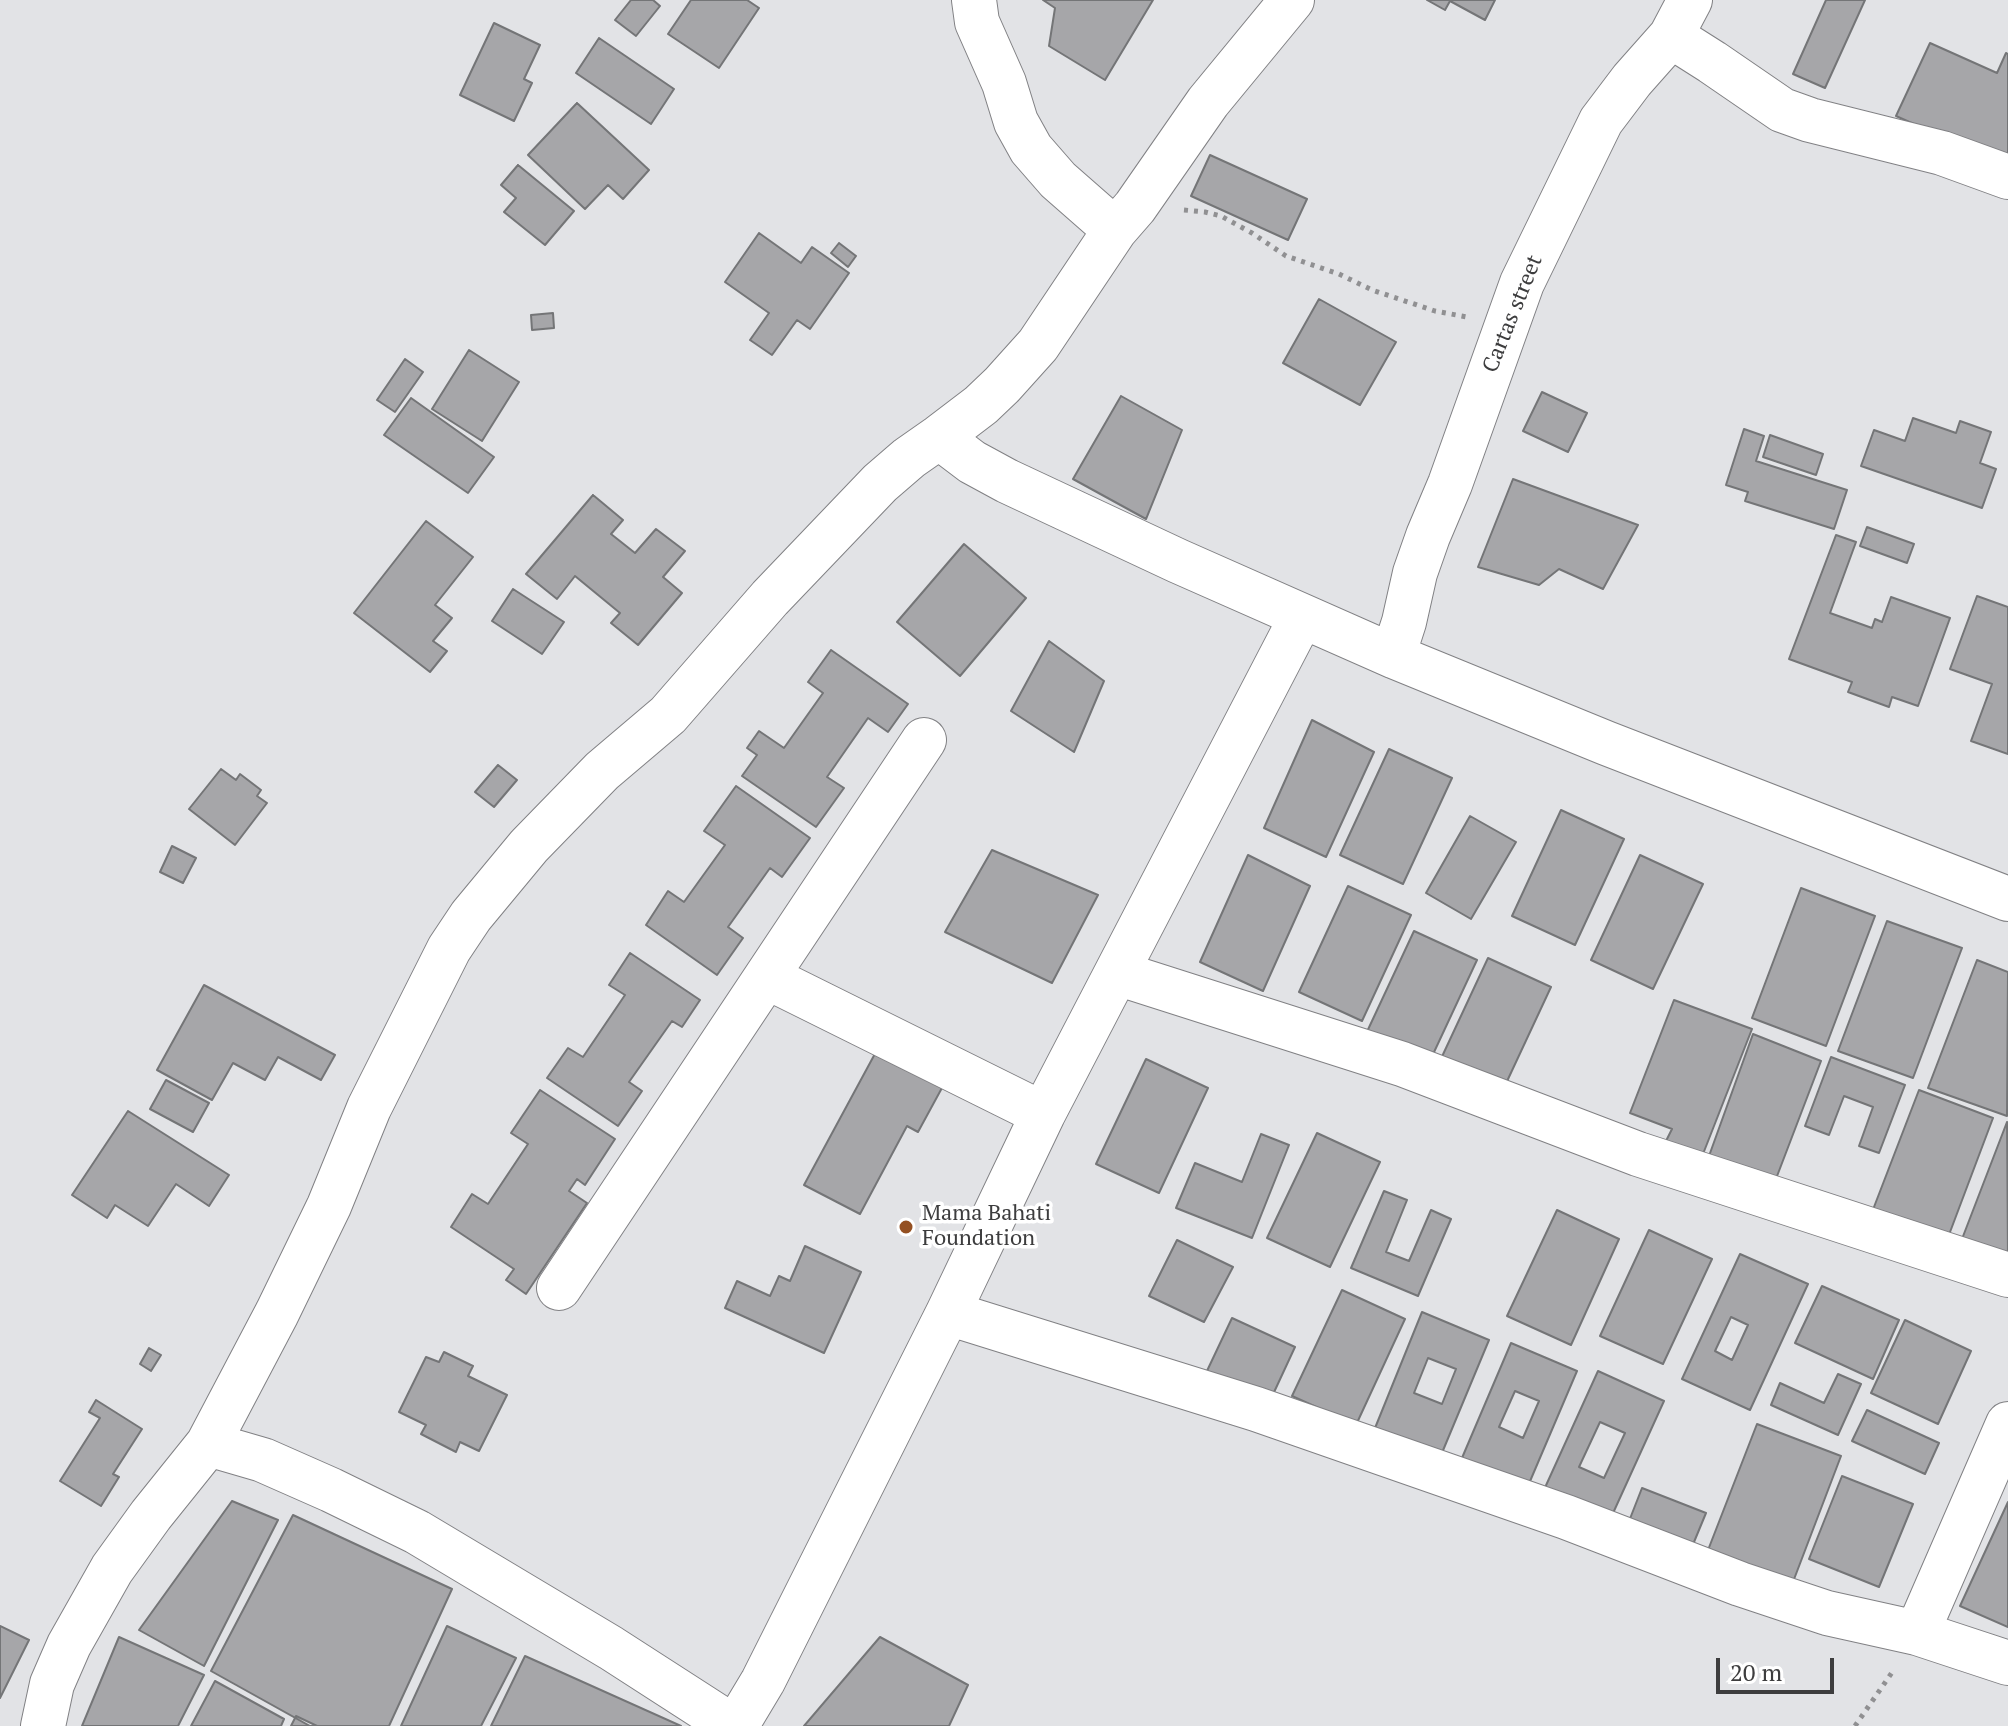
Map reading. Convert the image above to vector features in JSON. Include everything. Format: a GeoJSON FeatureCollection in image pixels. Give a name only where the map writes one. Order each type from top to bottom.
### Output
{"type":"FeatureCollection","features":[{"type":"Feature","properties":{"kind":"street"},"geometry":{"type":"LineString","coordinates":[[974,0],[977,22],[1004,83],[1016,122],[1031,149],[1058,180],[1125,218]]}},
{"type":"Feature","properties":{"kind":"street"},"geometry":{"type":"LineString","coordinates":[[43,1726],[52,1684],[63,1658],[112,1569],[208,1444],[329,1206],[369,1108],[449,949],[471,916],[529,846],[602,771],[668,715],[770,598],[880,483],[981,405],[1038,345],[1208,102],[1292,0]]}},
{"type":"Feature","properties":{"kind":"street"},"geometry":{"type":"LineString","coordinates":[[1680,18],[1712,62],[1782,110],[1942,153],[2008,177]]}},
{"type":"Feature","properties":{"kind":"street","name":"Cartas street"},"geometry":{"type":"LineString","coordinates":[[1393,656],[1415,573],[1522,283],[1601,121],[1680,18]]}},
{"type":"Feature","properties":{"kind":"street"},"geometry":{"type":"LineString","coordinates":[[939,437],[972,462],[1007,481],[1393,656],[1620,749],[2008,899]]}},
{"type":"Feature","properties":{"kind":"street"},"geometry":{"type":"LineString","coordinates":[[208,1444],[263,1460],[417,1532],[734,1726],[763,1681],[948,1313],[1043,1114],[1302,616]]}},
{"type":"Feature","properties":{"kind":"street"},"geometry":{"type":"LineString","coordinates":[[559,1288],[924,740]]}},
{"type":"Feature","properties":{"kind":"street"},"geometry":{"type":"LineString","coordinates":[[1117,973],[1402,1064],[1638,1154],[2008,1275]]}},
{"type":"Feature","properties":{"kind":"street"},"geometry":{"type":"LineString","coordinates":[[767,977],[1043,1114]]}},
{"type":"Feature","properties":{"kind":"street"},"geometry":{"type":"LineString","coordinates":[[948,1313],[1256,1409],[1566,1517],[1740,1584],[1827,1613],[1917,1633],[2008,1663]]}},
{"type":"Feature","properties":{"kind":"street"},"geometry":{"type":"LineString","coordinates":[[1917,1633],[2008,1424]]}},
{"type":"Feature","properties":{"kind":"path"},"geometry":{"type":"LineString","coordinates":[[1125,218],[1167,211],[1205,212],[1221,216],[1286,256],[1339,274],[1372,290],[1435,311],[1507,324]]}},
{"type":"Feature","properties":{"kind":"path"},"geometry":{"type":"LineString","coordinates":[[1855,1726],[1917,1633]]}},
{"type":"Feature","properties":{"kind":"building"},"geometry":{"type":"Polygon","coordinates":[[[631,0],[653,0],[660,6],[636,36],[615,20],[631,0]]]}},
{"type":"Feature","properties":{"kind":"building"},"geometry":{"type":"Polygon","coordinates":[[[691,0],[747,0],[759,8],[719,68],[668,34],[691,0]]]}},
{"type":"Feature","properties":{"kind":"building"},"geometry":{"type":"Polygon","coordinates":[[[1043,0],[1153,0],[1105,80],[1049,46],[1055,8],[1043,0]]]}},
{"type":"Feature","properties":{"kind":"building"},"geometry":{"type":"Polygon","coordinates":[[[1427,0],[1495,0],[1485,20],[1450,1],[1445,10],[1427,0]]]}},
{"type":"Feature","properties":{"kind":"building"},"geometry":{"type":"Polygon","coordinates":[[[1826,0],[1865,0],[1825,88],[1793,74],[1826,0]]]}},
{"type":"Feature","properties":{"kind":"building"},"geometry":{"type":"Polygon","coordinates":[[[494,23],[540,45],[524,79],[532,83],[514,121],[460,95],[494,23]]]}},
{"type":"Feature","properties":{"kind":"building"},"geometry":{"type":"Polygon","coordinates":[[[599,38],[674,89],[651,124],[576,73],[599,38]]]}},
{"type":"Feature","properties":{"kind":"building"},"geometry":{"type":"Polygon","coordinates":[[[1930,43],[1997,73],[2008,54],[2008,166],[1896,116],[1930,43]]]}},
{"type":"Feature","properties":{"kind":"building"},"geometry":{"type":"Polygon","coordinates":[[[577,103],[649,170],[623,199],[608,185],[585,209],[528,155],[577,103]]]}},
{"type":"Feature","properties":{"kind":"building"},"geometry":{"type":"Polygon","coordinates":[[[1210,155],[1307,199],[1288,240],[1191,196],[1210,155]]]}},
{"type":"Feature","properties":{"kind":"building"},"geometry":{"type":"Polygon","coordinates":[[[518,165],[574,211],[545,245],[504,212],[516,198],[501,185],[518,165]]]}},
{"type":"Feature","properties":{"kind":"building"},"geometry":{"type":"Polygon","coordinates":[[[759,233],[801,263],[812,247],[849,273],[810,329],[797,320],[772,355],[750,340],[769,313],[725,282],[759,233]]]}},
{"type":"Feature","properties":{"kind":"building"},"geometry":{"type":"Polygon","coordinates":[[[839,243],[856,256],[848,267],[831,253],[839,243]]]}},
{"type":"Feature","properties":{"kind":"building"},"geometry":{"type":"Polygon","coordinates":[[[1319,299],[1396,342],[1360,405],[1283,363],[1319,299]]]}},
{"type":"Feature","properties":{"kind":"building"},"geometry":{"type":"Polygon","coordinates":[[[553,313],[554,328],[532,330],[531,315],[553,313]]]}},
{"type":"Feature","properties":{"kind":"building"},"geometry":{"type":"Polygon","coordinates":[[[469,350],[519,382],[482,441],[432,409],[469,350]]]}},
{"type":"Feature","properties":{"kind":"building"},"geometry":{"type":"Polygon","coordinates":[[[405,359],[423,372],[395,412],[377,400],[405,359]]]}},
{"type":"Feature","properties":{"kind":"building"},"geometry":{"type":"Polygon","coordinates":[[[1542,392],[1587,413],[1568,452],[1523,431],[1542,392]]]}},
{"type":"Feature","properties":{"kind":"building"},"geometry":{"type":"Polygon","coordinates":[[[1121,396],[1182,430],[1146,519],[1073,479],[1121,396]]]}},
{"type":"Feature","properties":{"kind":"building"},"geometry":{"type":"Polygon","coordinates":[[[411,398],[494,457],[468,493],[384,435],[411,398]]]}},
{"type":"Feature","properties":{"kind":"building"},"geometry":{"type":"Polygon","coordinates":[[[1913,418],[1956,433],[1960,421],[1991,432],[1980,463],[1996,469],[1982,508],[1861,466],[1874,430],[1905,441],[1913,418]]]}},
{"type":"Feature","properties":{"kind":"building"},"geometry":{"type":"Polygon","coordinates":[[[1744,429],[1764,436],[1756,461],[1847,490],[1834,529],[1745,501],[1748,492],[1726,485],[1744,429]]]}},
{"type":"Feature","properties":{"kind":"building"},"geometry":{"type":"Polygon","coordinates":[[[1770,435],[1823,454],[1816,475],[1763,457],[1770,435]]]}},
{"type":"Feature","properties":{"kind":"building"},"geometry":{"type":"Polygon","coordinates":[[[1513,479],[1638,525],[1603,589],[1559,569],[1539,585],[1478,567],[1513,479]]]}},
{"type":"Feature","properties":{"kind":"building"},"geometry":{"type":"Polygon","coordinates":[[[593,495],[623,520],[611,534],[635,553],[656,529],[685,551],[663,577],[682,593],[638,645],[611,623],[620,613],[575,576],[557,599],[526,574],[593,495]]]}},
{"type":"Feature","properties":{"kind":"building"},"geometry":{"type":"Polygon","coordinates":[[[426,521],[473,557],[435,605],[452,618],[433,641],[447,651],[430,672],[354,613],[426,521]]]}},
{"type":"Feature","properties":{"kind":"building"},"geometry":{"type":"Polygon","coordinates":[[[1867,527],[1914,544],[1907,563],[1860,546],[1867,527]]]}},
{"type":"Feature","properties":{"kind":"building"},"geometry":{"type":"Polygon","coordinates":[[[1836,535],[1856,542],[1830,613],[1872,628],[1875,619],[1882,622],[1891,597],[1950,618],[1918,706],[1892,697],[1889,707],[1848,692],[1852,682],[1789,659],[1836,535]]]}},
{"type":"Feature","properties":{"kind":"building"},"geometry":{"type":"Polygon","coordinates":[[[964,544],[1026,598],[960,676],[897,622],[964,544]]]}},
{"type":"Feature","properties":{"kind":"building"},"geometry":{"type":"Polygon","coordinates":[[[513,589],[564,622],[542,654],[492,621],[513,589]]]}},
{"type":"Feature","properties":{"kind":"building"},"geometry":{"type":"Polygon","coordinates":[[[1977,596],[2008,607],[2008,754],[1971,741],[1992,684],[1950,669],[1977,596]]]}},
{"type":"Feature","properties":{"kind":"building"},"geometry":{"type":"Polygon","coordinates":[[[1049,641],[1104,681],[1074,752],[1011,711],[1049,641]]]}},
{"type":"Feature","properties":{"kind":"building"},"geometry":{"type":"Polygon","coordinates":[[[831,650],[908,704],[888,732],[868,718],[827,777],[844,788],[816,827],[742,776],[757,755],[747,748],[759,731],[784,748],[823,693],[808,682],[831,650]]]}},
{"type":"Feature","properties":{"kind":"building"},"geometry":{"type":"Polygon","coordinates":[[[1312,720],[1374,752],[1326,857],[1264,828],[1312,720]]]}},
{"type":"Feature","properties":{"kind":"building"},"geometry":{"type":"Polygon","coordinates":[[[1389,749],[1452,778],[1403,884],[1340,855],[1389,749]]]}},
{"type":"Feature","properties":{"kind":"building"},"geometry":{"type":"Polygon","coordinates":[[[498,765],[517,780],[494,807],[475,792],[498,765]]]}},
{"type":"Feature","properties":{"kind":"building"},"geometry":{"type":"Polygon","coordinates":[[[221,769],[236,780],[240,774],[261,790],[257,796],[267,803],[235,845],[189,809],[221,769]]]}},
{"type":"Feature","properties":{"kind":"building"},"geometry":{"type":"Polygon","coordinates":[[[736,786],[810,838],[782,877],[770,868],[728,927],[743,938],[717,975],[646,925],[668,891],[684,902],[725,845],[704,831],[736,786]]]}},
{"type":"Feature","properties":{"kind":"building"},"geometry":{"type":"Polygon","coordinates":[[[1561,810],[1624,839],[1575,945],[1512,916],[1561,810]]]}},
{"type":"Feature","properties":{"kind":"building"},"geometry":{"type":"Polygon","coordinates":[[[1470,816],[1516,842],[1471,919],[1426,893],[1470,816]]]}},
{"type":"Feature","properties":{"kind":"building"},"geometry":{"type":"Polygon","coordinates":[[[172,846],[196,858],[183,883],[160,872],[172,846]]]}},
{"type":"Feature","properties":{"kind":"building"},"geometry":{"type":"Polygon","coordinates":[[[992,850],[1098,895],[1052,983],[945,932],[992,850]]]}},
{"type":"Feature","properties":{"kind":"building"},"geometry":{"type":"Polygon","coordinates":[[[1248,855],[1310,886],[1263,991],[1200,962],[1248,855]]]}},
{"type":"Feature","properties":{"kind":"building"},"geometry":{"type":"Polygon","coordinates":[[[1640,855],[1703,884],[1653,989],[1591,960],[1640,855]]]}},
{"type":"Feature","properties":{"kind":"building"},"geometry":{"type":"Polygon","coordinates":[[[1348,886],[1411,915],[1362,1021],[1299,992],[1348,886]]]}},
{"type":"Feature","properties":{"kind":"building"},"geometry":{"type":"Polygon","coordinates":[[[1801,888],[1875,916],[1826,1046],[1752,1018],[1801,888]]]}},
{"type":"Feature","properties":{"kind":"building"},"geometry":{"type":"Polygon","coordinates":[[[1887,921],[1962,948],[1913,1078],[1838,1051],[1887,921]]]}},
{"type":"Feature","properties":{"kind":"building"},"geometry":{"type":"Polygon","coordinates":[[[1414,931],[1477,960],[1428,1065],[1365,1036],[1414,931]]]}},
{"type":"Feature","properties":{"kind":"building"},"geometry":{"type":"Polygon","coordinates":[[[630,953],[700,1000],[682,1027],[672,1021],[629,1082],[642,1091],[618,1126],[547,1078],[568,1048],[583,1057],[625,995],[609,985],[630,953]]]}},
{"type":"Feature","properties":{"kind":"building"},"geometry":{"type":"Polygon","coordinates":[[[1488,958],[1551,987],[1502,1092],[1439,1063],[1488,958]]]}},
{"type":"Feature","properties":{"kind":"building"},"geometry":{"type":"Polygon","coordinates":[[[1977,960],[2008,972],[2007,1116],[1928,1088],[1977,960]]]}},
{"type":"Feature","properties":{"kind":"building"},"geometry":{"type":"Polygon","coordinates":[[[204,985],[335,1055],[321,1080],[278,1057],[265,1080],[233,1063],[212,1100],[157,1070],[204,985]]]}},
{"type":"Feature","properties":{"kind":"building"},"geometry":{"type":"Polygon","coordinates":[[[1674,1000],[1752,1029],[1703,1154],[1666,1141],[1672,1129],[1630,1113],[1674,1000]]]}},
{"type":"Feature","properties":{"kind":"building"},"geometry":{"type":"Polygon","coordinates":[[[1753,1034],[1821,1061],[1774,1184],[1709,1156],[1753,1034]]]}},
{"type":"Feature","properties":{"kind":"building"},"geometry":{"type":"Polygon","coordinates":[[[877,1050],[943,1086],[918,1132],[907,1126],[860,1214],[804,1185],[877,1050]]]}},
{"type":"Feature","properties":{"kind":"building"},"geometry":{"type":"Polygon","coordinates":[[[1831,1057],[1905,1085],[1879,1153],[1859,1146],[1873,1107],[1844,1096],[1829,1135],[1805,1126],[1831,1057]]]}},
{"type":"Feature","properties":{"kind":"building"},"geometry":{"type":"Polygon","coordinates":[[[1146,1059],[1208,1088],[1159,1193],[1096,1164],[1146,1059]]]}},
{"type":"Feature","properties":{"kind":"building"},"geometry":{"type":"Polygon","coordinates":[[[166,1080],[209,1103],[193,1132],[150,1109],[166,1080]]]}},
{"type":"Feature","properties":{"kind":"building"},"geometry":{"type":"Polygon","coordinates":[[[540,1090],[615,1139],[585,1185],[577,1179],[569,1191],[587,1203],[526,1294],[506,1280],[514,1269],[451,1227],[472,1194],[488,1204],[528,1144],[511,1133],[540,1090]]]}},
{"type":"Feature","properties":{"kind":"building"},"geometry":{"type":"Polygon","coordinates":[[[1919,1090],[1993,1118],[1944,1248],[1869,1220],[1919,1090]]]}},
{"type":"Feature","properties":{"kind":"building"},"geometry":{"type":"Polygon","coordinates":[[[128,1111],[229,1175],[209,1206],[176,1184],[148,1226],[115,1205],[107,1218],[72,1195],[128,1111]]]}},
{"type":"Feature","properties":{"kind":"building"},"geometry":{"type":"Polygon","coordinates":[[[2007,1122],[2008,1258],[1957,1252],[2007,1122]]]}},
{"type":"Feature","properties":{"kind":"building"},"geometry":{"type":"Polygon","coordinates":[[[1317,1133],[1380,1162],[1330,1267],[1267,1238],[1317,1133]]]}},
{"type":"Feature","properties":{"kind":"building"},"geometry":{"type":"Polygon","coordinates":[[[1261,1134],[1289,1145],[1252,1238],[1176,1208],[1195,1163],[1242,1182],[1261,1134]]]}},
{"type":"Feature","properties":{"kind":"building"},"geometry":{"type":"Polygon","coordinates":[[[1384,1191],[1407,1200],[1386,1252],[1409,1261],[1431,1210],[1451,1219],[1418,1296],[1351,1268],[1384,1191]]]}},
{"type":"Feature","properties":{"kind":"building"},"geometry":{"type":"Polygon","coordinates":[[[1557,1210],[1619,1239],[1571,1345],[1507,1316],[1557,1210]]]}},
{"type":"Feature","properties":{"kind":"building"},"geometry":{"type":"Polygon","coordinates":[[[1649,1230],[1712,1259],[1663,1364],[1600,1336],[1649,1230]]]}},
{"type":"Feature","properties":{"kind":"building"},"geometry":{"type":"Polygon","coordinates":[[[1177,1240],[1233,1267],[1204,1322],[1149,1296],[1177,1240]]]}},
{"type":"Feature","properties":{"kind":"building"},"geometry":{"type":"Polygon","coordinates":[[[805,1246],[861,1272],[824,1353],[725,1308],[737,1281],[770,1296],[779,1276],[790,1281],[805,1246]]]}},
{"type":"Feature","properties":{"kind":"building"},"geometry":{"type":"Polygon","coordinates":[[[1740,1254],[1808,1284],[1750,1410],[1682,1379],[1740,1254]],[[1731,1317],[1715,1351],[1732,1360],[1748,1325],[1731,1317]]]}},
{"type":"Feature","properties":{"kind":"building"},"geometry":{"type":"Polygon","coordinates":[[[1822,1286],[1899,1320],[1873,1379],[1795,1343],[1822,1286]]]}},
{"type":"Feature","properties":{"kind":"building"},"geometry":{"type":"Polygon","coordinates":[[[1342,1290],[1405,1319],[1356,1425],[1292,1396],[1342,1290]]]}},
{"type":"Feature","properties":{"kind":"building"},"geometry":{"type":"Polygon","coordinates":[[[1422,1312],[1489,1340],[1439,1460],[1373,1433],[1422,1312]],[[1428,1358],[1414,1393],[1442,1404],[1456,1369],[1428,1358]]]}},
{"type":"Feature","properties":{"kind":"building"},"geometry":{"type":"Polygon","coordinates":[[[1232,1318],[1295,1347],[1269,1403],[1206,1373],[1232,1318]]]}},
{"type":"Feature","properties":{"kind":"building"},"geometry":{"type":"Polygon","coordinates":[[[1905,1320],[1971,1351],[1938,1424],[1871,1393],[1905,1320]]]}},
{"type":"Feature","properties":{"kind":"building"},"geometry":{"type":"Polygon","coordinates":[[[1511,1343],[1577,1371],[1522,1500],[1456,1472],[1511,1343]],[[1515,1391],[1499,1427],[1523,1438],[1539,1401],[1515,1391]]]}},
{"type":"Feature","properties":{"kind":"building"},"geometry":{"type":"Polygon","coordinates":[[[149,1348],[161,1355],[151,1371],[140,1364],[149,1348]]]}},
{"type":"Feature","properties":{"kind":"building"},"geometry":{"type":"Polygon","coordinates":[[[444,1352],[473,1366],[468,1376],[507,1395],[479,1451],[460,1442],[456,1452],[421,1434],[426,1425],[399,1412],[426,1357],[439,1362],[444,1352]]]}},
{"type":"Feature","properties":{"kind":"building"},"geometry":{"type":"Polygon","coordinates":[[[1598,1371],[1664,1401],[1604,1533],[1538,1503],[1598,1371]],[[1600,1422],[1579,1467],[1604,1478],[1625,1433],[1600,1422]]]}},
{"type":"Feature","properties":{"kind":"building"},"geometry":{"type":"Polygon","coordinates":[[[1838,1374],[1861,1384],[1838,1435],[1771,1405],[1780,1383],[1824,1403],[1838,1374]]]}},
{"type":"Feature","properties":{"kind":"building"},"geometry":{"type":"Polygon","coordinates":[[[96,1400],[142,1429],[113,1474],[119,1477],[101,1506],[60,1481],[100,1418],[89,1412],[96,1400]]]}},
{"type":"Feature","properties":{"kind":"building"},"geometry":{"type":"Polygon","coordinates":[[[1867,1410],[1939,1443],[1925,1474],[1852,1441],[1867,1410]]]}},
{"type":"Feature","properties":{"kind":"building"},"geometry":{"type":"Polygon","coordinates":[[[1757,1424],[1841,1456],[1788,1595],[1703,1563],[1757,1424]]]}},
{"type":"Feature","properties":{"kind":"building"},"geometry":{"type":"Polygon","coordinates":[[[1842,1476],[1913,1504],[1879,1587],[1809,1559],[1842,1476]]]}},
{"type":"Feature","properties":{"kind":"building"},"geometry":{"type":"Polygon","coordinates":[[[1642,1488],[1706,1513],[1687,1559],[1624,1534],[1642,1488]]]}},
{"type":"Feature","properties":{"kind":"building"},"geometry":{"type":"Polygon","coordinates":[[[232,1501],[278,1520],[204,1666],[139,1630],[232,1501]]]}},
{"type":"Feature","properties":{"kind":"building"},"geometry":{"type":"Polygon","coordinates":[[[2008,1502],[2008,1627],[1960,1606],[2008,1502]]]}},
{"type":"Feature","properties":{"kind":"building"},"geometry":{"type":"Polygon","coordinates":[[[293,1515],[452,1589],[389,1726],[310,1726],[211,1671],[293,1515]]]}},
{"type":"Feature","properties":{"kind":"building"},"geometry":{"type":"Polygon","coordinates":[[[0,1626],[29,1640],[0,1698],[0,1626]]]}},
{"type":"Feature","properties":{"kind":"building"},"geometry":{"type":"Polygon","coordinates":[[[447,1626],[516,1658],[481,1726],[401,1726],[447,1626]]]}},
{"type":"Feature","properties":{"kind":"building"},"geometry":{"type":"Polygon","coordinates":[[[119,1637],[204,1675],[178,1726],[82,1726],[119,1637]]]}},
{"type":"Feature","properties":{"kind":"building"},"geometry":{"type":"Polygon","coordinates":[[[880,1637],[968,1685],[949,1726],[804,1726],[880,1637]]]}},
{"type":"Feature","properties":{"kind":"building"},"geometry":{"type":"Polygon","coordinates":[[[525,1656],[681,1726],[491,1726],[525,1656]]]}},
{"type":"Feature","properties":{"kind":"building"},"geometry":{"type":"Polygon","coordinates":[[[215,1681],[284,1719],[281,1726],[191,1726],[215,1681]]]}},
{"type":"Feature","properties":{"kind":"building"},"geometry":{"type":"Polygon","coordinates":[[[296,1716],[317,1726],[291,1726],[296,1716]]]}},
{"type":"Feature","properties":{"kind":"place","name":"Mama Bahati Foundation"},"geometry":{"type":"Point","coordinates":[906,1227]}}]}
